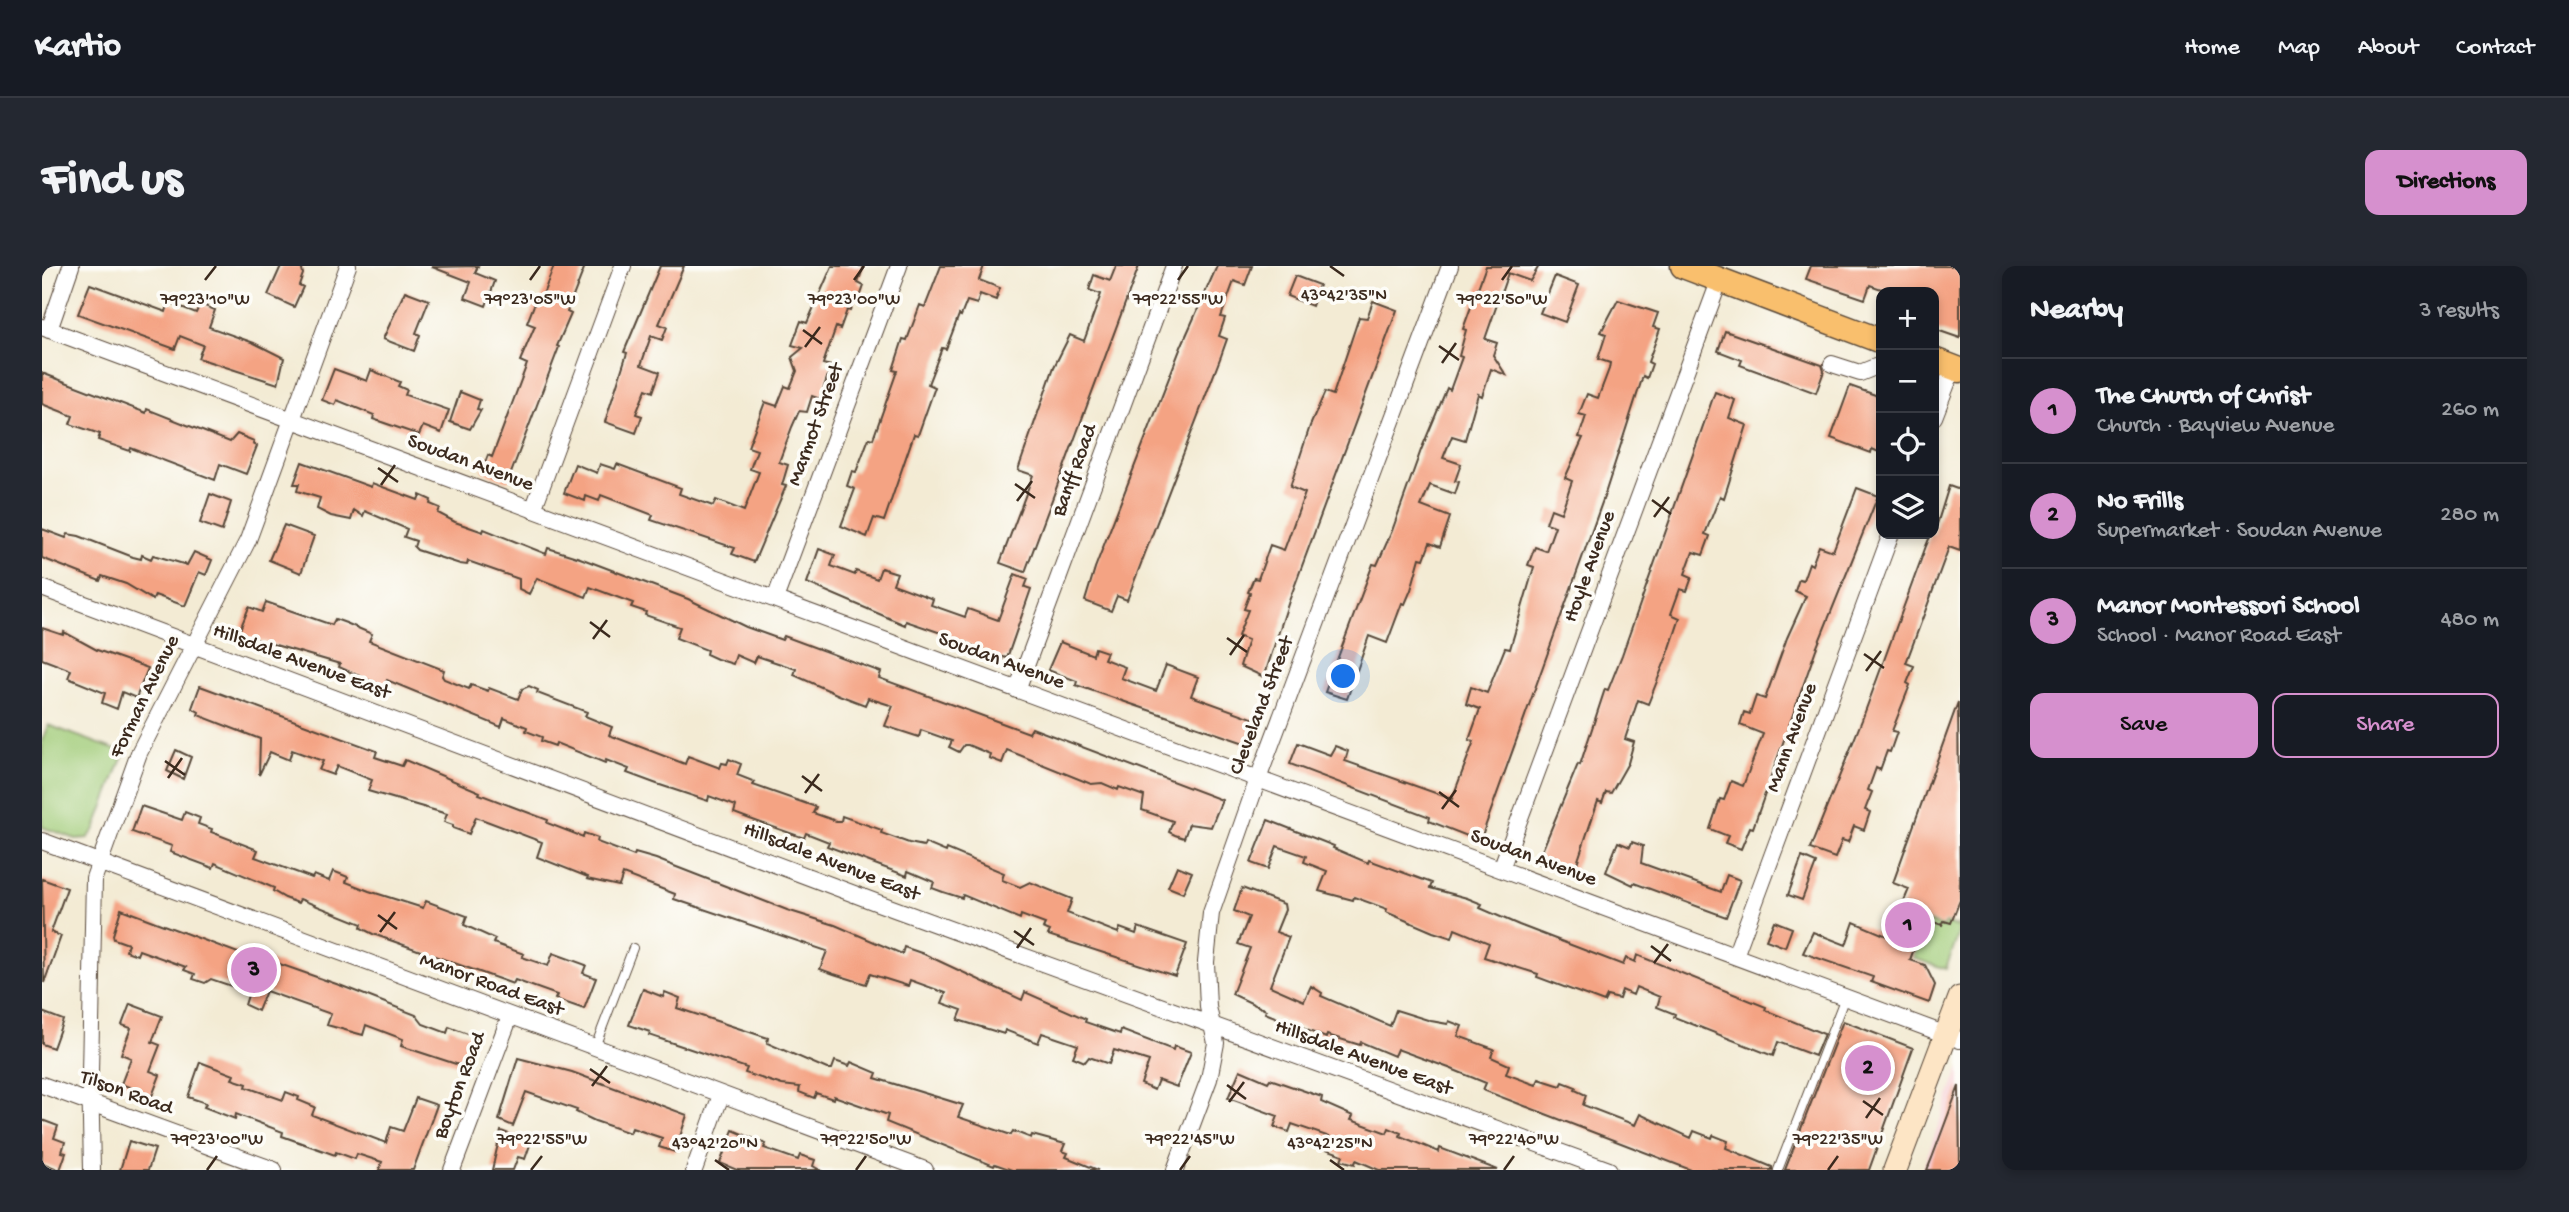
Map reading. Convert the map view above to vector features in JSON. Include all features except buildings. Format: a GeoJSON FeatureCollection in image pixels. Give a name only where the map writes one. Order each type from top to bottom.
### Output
{"type":"FeatureCollection","features":[{"type":"Feature","properties":{"kind":"main road"},"geometry":{"type":"LineString","coordinates":[[1683,266],[1876,339]]}},
{"type":"Feature","properties":{"kind":"main road"},"geometry":{"type":"LineString","coordinates":[[1895,1170],[1953,1037],[1960,998]]}},
{"type":"Feature","properties":{"kind":"street"},"geometry":{"type":"LineString","coordinates":[[45,329],[71,266]]}},
{"type":"Feature","properties":{"kind":"street","name":"Forman Avenue"},"geometry":{"type":"LineString","coordinates":[[92,1170],[90,1103],[94,878],[139,754],[248,540],[348,266]]}},
{"type":"Feature","properties":{"kind":"street"},"geometry":{"type":"LineString","coordinates":[[533,510],[623,266]]}},
{"type":"Feature","properties":{"kind":"street","name":"Marmot Street"},"geometry":{"type":"LineString","coordinates":[[775,599],[899,266]]}},
{"type":"Feature","properties":{"kind":"street","name":"Banff Road"},"geometry":{"type":"LineString","coordinates":[[1017,690],[1174,266]]}},
{"type":"Feature","properties":{"kind":"street","name":"Cleveland Street"},"geometry":{"type":"LineString","coordinates":[[1175,1170],[1209,1079],[1216,1043],[1208,1007],[1206,962],[1211,913],[1258,779],[1450,266]]}},
{"type":"Feature","properties":{"kind":"street","name":"Hoyle Avenue"},"geometry":{"type":"LineString","coordinates":[[1501,869],[1720,279]]}},
{"type":"Feature","properties":{"kind":"street","name":"Soudan Avenue"},"geometry":{"type":"LineString","coordinates":[[45,329],[1953,1037]]}},
{"type":"Feature","properties":{"kind":"street"},"geometry":{"type":"LineString","coordinates":[[1832,364],[1860,373],[1875,367]]}},
{"type":"Feature","properties":{"kind":"street"},"geometry":{"type":"LineString","coordinates":[[1935,413],[1949,366]]}},
{"type":"Feature","properties":{"kind":"street","name":"Mann Avenue"},"geometry":{"type":"LineString","coordinates":[[1735,956],[1889,539]]}},
{"type":"Feature","properties":{"kind":"street","name":"Hillsdale Avenue East"},"geometry":{"type":"LineString","coordinates":[[42,588],[878,903],[1609,1170]]}},
{"type":"Feature","properties":{"kind":"street","name":"Manor Road East"},"geometry":{"type":"LineString","coordinates":[[42,841],[925,1170]]}},
{"type":"Feature","properties":{"kind":"street","name":"Boyton Road"},"geometry":{"type":"LineString","coordinates":[[452,1170],[510,1016]]}},
{"type":"Feature","properties":{"kind":"street","name":"Tilson Road"},"geometry":{"type":"LineString","coordinates":[[42,1085],[274,1170]]}},
{"type":"Feature","properties":{"kind":"street"},"geometry":{"type":"LineString","coordinates":[[694,1170],[721,1095]]}},
{"type":"Feature","properties":{"kind":"lane"},"geometry":{"type":"LineString","coordinates":[[595,1048],[633,948]]}},
{"type":"Feature","properties":{"kind":"lane"},"geometry":{"type":"LineString","coordinates":[[1778,1170],[1845,997]]}},
{"type":"Feature","properties":{"kind":"shaded area"},"geometry":{"type":"Polygon","coordinates":[[[1960,1067],[1960,1170],[1922,1170],[1960,1067]]]}},
{"type":"Feature","properties":{"kind":"green space"},"geometry":{"type":"Polygon","coordinates":[[[48,725],[124,753],[95,829],[88,838],[76,839],[42,827],[42,741],[48,725]]]}},
{"type":"Feature","properties":{"kind":"green space"},"geometry":{"type":"Polygon","coordinates":[[[1926,921],[1943,927],[1945,923],[1956,927],[1959,924],[1946,969],[1913,958],[1926,921]]]}},
{"type":"Feature","properties":{"kind":"place","name":"The Church of Christ"},"geometry":{"type":"Point","coordinates":[1908,925]}},
{"type":"Feature","properties":{"kind":"place","name":"Manor Montessori School"},"geometry":{"type":"Point","coordinates":[254,970]}},
{"type":"Feature","properties":{"kind":"place","name":"No Frills"},"geometry":{"type":"Point","coordinates":[1868,1068]}}]}
